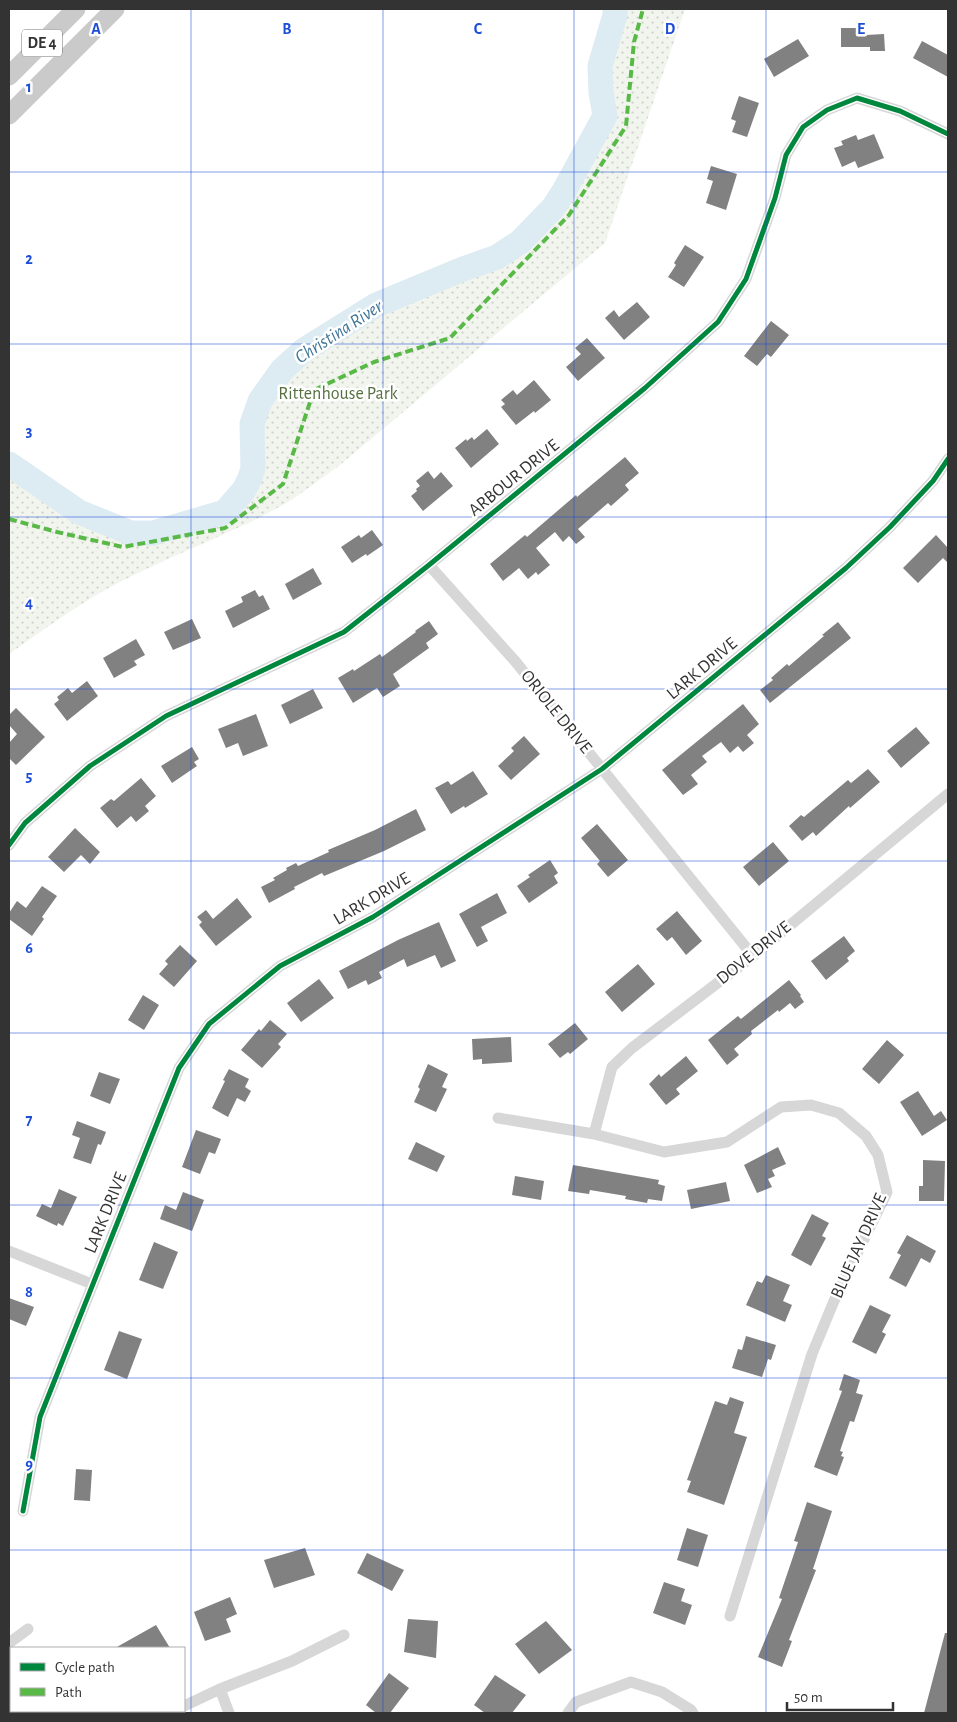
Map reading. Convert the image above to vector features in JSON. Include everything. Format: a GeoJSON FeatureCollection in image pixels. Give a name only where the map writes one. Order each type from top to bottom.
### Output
{"type":"FeatureCollection","features":[{"type":"Feature","properties":{"kind":"main road","name":"DE 4"},"geometry":{"type":"LineString","coordinates":[[9,76],[76,9]]}},
{"type":"Feature","properties":{"kind":"main road","name":"DE 4"},"geometry":{"type":"LineString","coordinates":[[9,115],[115,9]]}},
{"type":"Feature","properties":{"kind":"street","name":"ARBOUR DRIVE"},"geometry":{"type":"LineString","coordinates":[[9,845],[25,823],[90,766],[166,716],[344,632],[645,388],[718,322],[746,280],[775,198],[786,155],[803,127],[827,110],[857,98],[900,111],[948,134]]}},
{"type":"Feature","properties":{"kind":"street","name":"LARK DRIVE"},"geometry":{"type":"LineString","coordinates":[[22,1512],[40,1417],[179,1068],[208,1024],[280,966],[373,916],[602,770],[846,568],[890,527],[933,481],[948,459]]}},
{"type":"Feature","properties":{"kind":"street","name":"ORIOLE DRIVE"},"geometry":{"type":"LineString","coordinates":[[429,565],[514,661],[753,956]]}},
{"type":"Feature","properties":{"kind":"street","name":"DOVE DRIVE"},"geometry":{"type":"LineString","coordinates":[[594,1134],[612,1067],[632,1048],[753,956],[948,794]]}},
{"type":"Feature","properties":{"kind":"street","name":"BLUE JAY DRIVE"},"geometry":{"type":"LineString","coordinates":[[498,1118],[594,1134],[664,1152],[728,1142],[780,1108],[811,1105],[839,1113],[866,1136],[878,1155],[887,1192],[834,1301],[812,1354],[730,1616]]}},
{"type":"Feature","properties":{"kind":"street"},"geometry":{"type":"LineString","coordinates":[[9,1251],[92,1284]]}},
{"type":"Feature","properties":{"kind":"street"},"geometry":{"type":"LineString","coordinates":[[9,1643],[28,1629]]}},
{"type":"Feature","properties":{"kind":"street"},"geometry":{"type":"LineString","coordinates":[[185,1706],[220,1689],[292,1660],[344,1634]]}},
{"type":"Feature","properties":{"kind":"street"},"geometry":{"type":"LineString","coordinates":[[568,1713],[576,1702],[631,1682],[662,1692],[693,1713]]}},
{"type":"Feature","properties":{"kind":"street"},"geometry":{"type":"LineString","coordinates":[[220,1689],[229,1713]]}},
{"type":"Feature","properties":{"kind":"green space","name":"Rittenhouse Park"},"geometry":{"type":"Polygon","coordinates":[[[615,9],[685,9],[605,243],[340,465],[293,499],[252,521],[145,570],[94,596],[9,654],[9,464],[79,512],[131,533],[153,533],[225,512],[244,490],[250,478],[253,468],[252,424],[260,401],[282,370],[304,350],[376,305],[497,257],[520,242],[553,208],[605,116],[601,92],[600,66],[615,9]]]}},
{"type":"Feature","properties":{"kind":"building"},"geometry":{"type":"Polygon","coordinates":[[[841,28],[866,28],[866,35],[884,34],[885,51],[870,51],[870,47],[841,47],[841,28]]]}},
{"type":"Feature","properties":{"kind":"building"},"geometry":{"type":"Polygon","coordinates":[[[798,39],[809,56],[774,77],[764,59],[798,39]]]}},
{"type":"Feature","properties":{"kind":"building"},"geometry":{"type":"Polygon","coordinates":[[[922,41],[948,55],[948,77],[913,58],[922,41]]]}},
{"type":"Feature","properties":{"kind":"building"},"geometry":{"type":"Polygon","coordinates":[[[739,96],[759,103],[747,137],[732,132],[736,121],[731,119],[739,96]]]}},
{"type":"Feature","properties":{"kind":"building"},"geometry":{"type":"Polygon","coordinates":[[[874,134],[884,158],[858,168],[855,161],[842,167],[834,148],[843,145],[841,141],[856,135],[858,140],[874,134]]]}},
{"type":"Feature","properties":{"kind":"building"},"geometry":{"type":"Polygon","coordinates":[[[711,166],[737,174],[726,210],[706,203],[713,181],[707,179],[711,166]]]}},
{"type":"Feature","properties":{"kind":"building"},"geometry":{"type":"Polygon","coordinates":[[[685,245],[704,257],[684,287],[668,277],[685,245]]]}},
{"type":"Feature","properties":{"kind":"building"},"geometry":{"type":"Polygon","coordinates":[[[637,302],[650,317],[624,340],[605,318],[614,310],[619,317],[637,302]]]}},
{"type":"Feature","properties":{"kind":"building"},"geometry":{"type":"Polygon","coordinates":[[[771,321],[789,335],[771,357],[767,354],[757,366],[744,356],[771,321]]]}},
{"type":"Feature","properties":{"kind":"building"},"geometry":{"type":"Polygon","coordinates":[[[587,338],[605,358],[578,381],[566,367],[581,354],[575,348],[587,338]]]}},
{"type":"Feature","properties":{"kind":"building"},"geometry":{"type":"Polygon","coordinates":[[[534,380],[551,400],[516,425],[501,407],[505,404],[501,400],[513,390],[517,395],[534,380]]]}},
{"type":"Feature","properties":{"kind":"building"},"geometry":{"type":"Polygon","coordinates":[[[487,429],[499,444],[471,468],[455,448],[466,439],[467,441],[472,437],[474,440],[487,429]]]}},
{"type":"Feature","properties":{"kind":"building"},"geometry":{"type":"Polygon","coordinates":[[[625,457],[639,473],[625,485],[629,490],[611,506],[608,503],[578,529],[585,537],[576,544],[569,536],[563,542],[555,532],[536,548],[550,565],[538,575],[536,572],[528,579],[519,568],[503,581],[490,564],[525,535],[527,537],[576,495],[577,497],[625,457]]]}},
{"type":"Feature","properties":{"kind":"building"},"geometry":{"type":"Polygon","coordinates":[[[428,471],[434,479],[441,472],[453,486],[423,511],[411,496],[420,486],[416,481],[428,471]]]}},
{"type":"Feature","properties":{"kind":"building"},"geometry":{"type":"Polygon","coordinates":[[[372,530],[383,545],[352,563],[341,547],[359,535],[361,538],[372,530]]]}},
{"type":"Feature","properties":{"kind":"building"},"geometry":{"type":"Polygon","coordinates":[[[936,535],[948,548],[948,563],[943,558],[918,583],[903,568],[936,535]]]}},
{"type":"Feature","properties":{"kind":"building"},"geometry":{"type":"Polygon","coordinates":[[[313,568],[322,584],[293,600],[285,584],[313,568]]]}},
{"type":"Feature","properties":{"kind":"building"},"geometry":{"type":"Polygon","coordinates":[[[255,590],[259,597],[263,595],[270,609],[233,628],[225,611],[243,602],[241,597],[255,590]]]}},
{"type":"Feature","properties":{"kind":"building"},"geometry":{"type":"Polygon","coordinates":[[[192,619],[201,638],[173,650],[164,632],[192,619]]]}},
{"type":"Feature","properties":{"kind":"building"},"geometry":{"type":"Polygon","coordinates":[[[429,621],[438,634],[426,643],[429,648],[393,674],[400,686],[383,697],[377,688],[353,703],[338,678],[353,669],[354,671],[380,654],[382,657],[429,621]]]}},
{"type":"Feature","properties":{"kind":"building"},"geometry":{"type":"Polygon","coordinates":[[[838,622],[851,638],[770,703],[760,690],[773,680],[771,678],[787,664],[789,666],[838,622]]]}},
{"type":"Feature","properties":{"kind":"building"},"geometry":{"type":"Polygon","coordinates":[[[136,639],[145,655],[134,661],[137,665],[114,678],[103,658],[136,639]]]}},
{"type":"Feature","properties":{"kind":"building"},"geometry":{"type":"Polygon","coordinates":[[[87,681],[98,696],[67,721],[54,704],[59,700],[57,697],[68,688],[72,693],[87,681]]]}},
{"type":"Feature","properties":{"kind":"building"},"geometry":{"type":"Polygon","coordinates":[[[313,689],[323,708],[290,724],[281,705],[313,689]]]}},
{"type":"Feature","properties":{"kind":"building"},"geometry":{"type":"Polygon","coordinates":[[[743,704],[759,724],[747,735],[754,743],[743,752],[738,746],[730,753],[721,742],[702,756],[707,762],[691,775],[698,784],[683,795],[662,770],[743,704]]]}},
{"type":"Feature","properties":{"kind":"building"},"geometry":{"type":"Polygon","coordinates":[[[16,708],[45,737],[16,765],[9,758],[9,743],[17,734],[9,725],[9,715],[16,708]]]}},
{"type":"Feature","properties":{"kind":"building"},"geometry":{"type":"Polygon","coordinates":[[[256,714],[268,746],[243,756],[238,743],[226,748],[218,729],[256,714]]]}},
{"type":"Feature","properties":{"kind":"building"},"geometry":{"type":"Polygon","coordinates":[[[916,727],[930,743],[901,768],[887,751],[916,727]]]}},
{"type":"Feature","properties":{"kind":"building"},"geometry":{"type":"Polygon","coordinates":[[[524,736],[540,754],[511,780],[498,766],[514,751],[511,748],[524,736]]]}},
{"type":"Feature","properties":{"kind":"building"},"geometry":{"type":"Polygon","coordinates":[[[192,747],[199,759],[194,762],[197,766],[172,783],[161,766],[192,747]]]}},
{"type":"Feature","properties":{"kind":"building"},"geometry":{"type":"Polygon","coordinates":[[[868,769],[880,782],[850,808],[849,806],[816,836],[813,832],[802,841],[789,826],[801,815],[804,817],[848,780],[851,783],[868,769]]]}},
{"type":"Feature","properties":{"kind":"building"},"geometry":{"type":"Polygon","coordinates":[[[473,771],[488,794],[451,814],[435,788],[448,781],[451,785],[473,771]]]}},
{"type":"Feature","properties":{"kind":"building"},"geometry":{"type":"Polygon","coordinates":[[[141,778],[156,796],[145,806],[149,811],[136,822],[131,816],[117,828],[100,808],[111,799],[114,801],[141,778]]]}},
{"type":"Feature","properties":{"kind":"building"},"geometry":{"type":"Polygon","coordinates":[[[416,809],[426,830],[384,851],[324,876],[322,873],[294,887],[295,889],[269,903],[261,887],[275,880],[273,878],[287,870],[286,868],[296,863],[298,866],[329,852],[328,850],[375,830],[416,809]]]}},
{"type":"Feature","properties":{"kind":"building"},"geometry":{"type":"Polygon","coordinates":[[[597,824],[628,860],[608,877],[597,864],[600,861],[581,838],[597,824]]]}},
{"type":"Feature","properties":{"kind":"building"},"geometry":{"type":"Polygon","coordinates":[[[75,828],[100,852],[90,864],[81,855],[64,872],[48,857],[75,828]]]}},
{"type":"Feature","properties":{"kind":"building"},"geometry":{"type":"Polygon","coordinates":[[[773,842],[789,861],[759,886],[743,867],[773,842]]]}},
{"type":"Feature","properties":{"kind":"building"},"geometry":{"type":"Polygon","coordinates":[[[550,860],[558,873],[554,876],[558,883],[529,903],[517,886],[530,877],[528,875],[550,860]]]}},
{"type":"Feature","properties":{"kind":"building"},"geometry":{"type":"Polygon","coordinates":[[[42,886],[57,896],[42,917],[44,919],[32,936],[9,919],[9,913],[17,901],[26,908],[42,886]]]}},
{"type":"Feature","properties":{"kind":"building"},"geometry":{"type":"Polygon","coordinates":[[[497,893],[507,913],[481,927],[488,941],[477,947],[459,914],[497,893]]]}},
{"type":"Feature","properties":{"kind":"building"},"geometry":{"type":"Polygon","coordinates":[[[237,898],[252,917],[216,946],[199,925],[202,922],[197,917],[206,910],[213,919],[237,898]]]}},
{"type":"Feature","properties":{"kind":"building"},"geometry":{"type":"Polygon","coordinates":[[[677,911],[702,941],[686,955],[672,937],[667,941],[656,929],[677,911]]]}},
{"type":"Feature","properties":{"kind":"building"},"geometry":{"type":"Polygon","coordinates":[[[439,922],[456,961],[441,968],[435,955],[407,967],[404,959],[379,972],[382,978],[368,985],[366,980],[348,989],[339,971],[398,940],[439,922]]]}},
{"type":"Feature","properties":{"kind":"building"},"geometry":{"type":"Polygon","coordinates":[[[844,936],[855,951],[847,958],[849,961],[826,980],[811,961],[844,936]]]}},
{"type":"Feature","properties":{"kind":"building"},"geometry":{"type":"Polygon","coordinates":[[[180,945],[197,961],[174,987],[159,974],[168,964],[165,961],[180,945]]]}},
{"type":"Feature","properties":{"kind":"building"},"geometry":{"type":"Polygon","coordinates":[[[638,964],[655,984],[622,1012],[605,992],[638,964]]]}},
{"type":"Feature","properties":{"kind":"building"},"geometry":{"type":"Polygon","coordinates":[[[319,979],[334,998],[301,1022],[287,1003],[319,979]]]}},
{"type":"Feature","properties":{"kind":"building"},"geometry":{"type":"Polygon","coordinates":[[[789,980],[804,1002],[795,1009],[790,1003],[751,1031],[752,1034],[734,1049],[739,1055],[727,1065],[708,1040],[738,1016],[741,1019],[789,980]]]}},
{"type":"Feature","properties":{"kind":"building"},"geometry":{"type":"Polygon","coordinates":[[[143,995],[159,1005],[144,1030],[128,1020],[143,995]]]}},
{"type":"Feature","properties":{"kind":"building"},"geometry":{"type":"Polygon","coordinates":[[[270,1020],[287,1034],[278,1044],[281,1047],[262,1068],[241,1050],[259,1029],[261,1031],[270,1020]]]}},
{"type":"Feature","properties":{"kind":"building"},"geometry":{"type":"Polygon","coordinates":[[[575,1023],[588,1039],[570,1054],[568,1052],[560,1058],[548,1044],[575,1023]]]}},
{"type":"Feature","properties":{"kind":"building"},"geometry":{"type":"Polygon","coordinates":[[[511,1037],[512,1062],[482,1064],[482,1059],[473,1060],[472,1039],[511,1037]]]}},
{"type":"Feature","properties":{"kind":"building"},"geometry":{"type":"Polygon","coordinates":[[[887,1040],[904,1055],[879,1084],[862,1069],[887,1040]]]}},
{"type":"Feature","properties":{"kind":"building"},"geometry":{"type":"Polygon","coordinates":[[[686,1056],[698,1071],[676,1089],[680,1094],[666,1105],[649,1084],[659,1074],[661,1077],[686,1056]]]}},
{"type":"Feature","properties":{"kind":"building"},"geometry":{"type":"Polygon","coordinates":[[[428,1064],[448,1074],[442,1087],[447,1089],[436,1112],[414,1102],[428,1064]]]}},
{"type":"Feature","properties":{"kind":"building"},"geometry":{"type":"Polygon","coordinates":[[[229,1069],[249,1079],[245,1087],[251,1091],[245,1102],[237,1098],[228,1117],[212,1108],[229,1069]]]}},
{"type":"Feature","properties":{"kind":"building"},"geometry":{"type":"Polygon","coordinates":[[[99,1072],[120,1079],[110,1104],[90,1096],[99,1072]]]}},
{"type":"Feature","properties":{"kind":"building"},"geometry":{"type":"Polygon","coordinates":[[[918,1091],[934,1116],[941,1111],[947,1120],[922,1136],[900,1102],[918,1091]]]}},
{"type":"Feature","properties":{"kind":"building"},"geometry":{"type":"Polygon","coordinates":[[[77,1121],[106,1132],[101,1145],[98,1144],[91,1164],[73,1158],[80,1138],[72,1135],[77,1121]]]}},
{"type":"Feature","properties":{"kind":"building"},"geometry":{"type":"Polygon","coordinates":[[[196,1130],[221,1139],[215,1154],[209,1152],[200,1174],[182,1167],[196,1130]]]}},
{"type":"Feature","properties":{"kind":"building"},"geometry":{"type":"Polygon","coordinates":[[[416,1142],[445,1156],[437,1172],[408,1159],[416,1142]]]}},
{"type":"Feature","properties":{"kind":"building"},"geometry":{"type":"Polygon","coordinates":[[[778,1147],[786,1164],[772,1170],[775,1176],[768,1179],[772,1187],[757,1193],[744,1165],[778,1147]]]}},
{"type":"Feature","properties":{"kind":"building"},"geometry":{"type":"Polygon","coordinates":[[[923,1160],[945,1161],[944,1201],[919,1201],[919,1186],[923,1186],[923,1160]]]}},
{"type":"Feature","properties":{"kind":"building"},"geometry":{"type":"Polygon","coordinates":[[[573,1165],[659,1180],[658,1184],[665,1186],[662,1201],[648,1199],[647,1203],[625,1199],[626,1196],[590,1190],[589,1194],[568,1191],[573,1165]]]}},
{"type":"Feature","properties":{"kind":"building"},"geometry":{"type":"Polygon","coordinates":[[[515,1176],[544,1181],[541,1200],[512,1195],[515,1176]]]}},
{"type":"Feature","properties":{"kind":"building"},"geometry":{"type":"Polygon","coordinates":[[[726,1182],[730,1201],[691,1209],[687,1190],[726,1182]]]}},
{"type":"Feature","properties":{"kind":"building"},"geometry":{"type":"Polygon","coordinates":[[[59,1189],[77,1197],[63,1226],[58,1223],[57,1226],[36,1216],[42,1204],[51,1208],[59,1189]]]}},
{"type":"Feature","properties":{"kind":"building"},"geometry":{"type":"Polygon","coordinates":[[[183,1192],[204,1200],[192,1231],[160,1219],[165,1205],[176,1210],[183,1192]]]}},
{"type":"Feature","properties":{"kind":"building"},"geometry":{"type":"Polygon","coordinates":[[[812,1214],[829,1223],[822,1236],[826,1238],[811,1266],[791,1255],[812,1214]]]}},
{"type":"Feature","properties":{"kind":"building"},"geometry":{"type":"Polygon","coordinates":[[[907,1235],[936,1251],[930,1263],[921,1258],[906,1287],[889,1278],[901,1255],[897,1253],[907,1235]]]}},
{"type":"Feature","properties":{"kind":"building"},"geometry":{"type":"Polygon","coordinates":[[[154,1242],[178,1252],[163,1289],[139,1280],[154,1242]]]}},
{"type":"Feature","properties":{"kind":"building"},"geometry":{"type":"Polygon","coordinates":[[[766,1275],[790,1285],[783,1301],[792,1305],[785,1322],[746,1305],[757,1281],[762,1283],[766,1275]]]}},
{"type":"Feature","properties":{"kind":"building"},"geometry":{"type":"Polygon","coordinates":[[[9,1298],[34,1307],[26,1326],[9,1319],[9,1298]]]}},
{"type":"Feature","properties":{"kind":"building"},"geometry":{"type":"Polygon","coordinates":[[[870,1305],[891,1315],[882,1332],[886,1334],[876,1354],[852,1342],[870,1305]]]}},
{"type":"Feature","properties":{"kind":"building"},"geometry":{"type":"Polygon","coordinates":[[[119,1331],[142,1339],[127,1379],[104,1370],[119,1331]]]}},
{"type":"Feature","properties":{"kind":"building"},"geometry":{"type":"Polygon","coordinates":[[[746,1336],[776,1345],[771,1360],[768,1359],[762,1377],[732,1368],[738,1349],[742,1350],[746,1336]]]}},
{"type":"Feature","properties":{"kind":"building"},"geometry":{"type":"Polygon","coordinates":[[[844,1374],[860,1380],[856,1393],[863,1395],[854,1422],[850,1421],[840,1451],[843,1452],[841,1456],[844,1457],[837,1476],[814,1467],[842,1391],[839,1390],[844,1374]]]}},
{"type":"Feature","properties":{"kind":"building"},"geometry":{"type":"Polygon","coordinates":[[[730,1397],[744,1402],[734,1433],[747,1437],[724,1505],[687,1492],[691,1481],[687,1480],[715,1401],[727,1405],[730,1397]]]}},
{"type":"Feature","properties":{"kind":"building"},"geometry":{"type":"Polygon","coordinates":[[[76,1469],[92,1470],[90,1501],[74,1500],[76,1469]]]}},
{"type":"Feature","properties":{"kind":"building"},"geometry":{"type":"Polygon","coordinates":[[[807,1502],[832,1511],[813,1569],[816,1570],[789,1640],[792,1641],[782,1667],[758,1657],[782,1599],[779,1598],[798,1542],[794,1541],[807,1502]]]}},
{"type":"Feature","properties":{"kind":"building"},"geometry":{"type":"Polygon","coordinates":[[[687,1528],[708,1535],[698,1567],[677,1560],[687,1528]]]}},
{"type":"Feature","properties":{"kind":"building"},"geometry":{"type":"Polygon","coordinates":[[[305,1548],[315,1575],[274,1588],[264,1560],[305,1548]]]}},
{"type":"Feature","properties":{"kind":"building"},"geometry":{"type":"Polygon","coordinates":[[[367,1553],[404,1570],[392,1591],[357,1573],[367,1553]]]}},
{"type":"Feature","properties":{"kind":"building"},"geometry":{"type":"Polygon","coordinates":[[[664,1582],[685,1589],[681,1601],[692,1605],[685,1625],[653,1613],[664,1582]]]}},
{"type":"Feature","properties":{"kind":"building"},"geometry":{"type":"Polygon","coordinates":[[[230,1597],[237,1614],[226,1619],[231,1632],[205,1641],[194,1612],[230,1597]]]}},
{"type":"Feature","properties":{"kind":"building"},"geometry":{"type":"Polygon","coordinates":[[[408,1619],[438,1621],[436,1658],[404,1652],[408,1619]]]}},
{"type":"Feature","properties":{"kind":"building"},"geometry":{"type":"Polygon","coordinates":[[[546,1621],[572,1650],[539,1674],[515,1644],[546,1621]]]}},
{"type":"Feature","properties":{"kind":"building"},"geometry":{"type":"Polygon","coordinates":[[[156,1625],[169,1647],[117,1647],[156,1625]]]}},
{"type":"Feature","properties":{"kind":"building"},"geometry":{"type":"Polygon","coordinates":[[[945,1633],[948,1633],[948,1713],[924,1713],[945,1633]]]}},
{"type":"Feature","properties":{"kind":"building"},"geometry":{"type":"Polygon","coordinates":[[[389,1673],[409,1688],[390,1713],[376,1713],[366,1705],[389,1673]]]}},
{"type":"Feature","properties":{"kind":"building"},"geometry":{"type":"Polygon","coordinates":[[[495,1675],[526,1695],[512,1713],[485,1713],[474,1705],[495,1675]]]}},
{"type":"Feature","properties":{"kind":"waterway","name":"Christina River"},"geometry":{"type":"LineString","coordinates":[[9,464],[79,512],[131,533],[153,533],[225,512],[244,490],[250,478],[253,468],[252,424],[260,401],[282,370],[304,350],[376,305],[497,257],[520,242],[553,208],[605,116],[601,92],[600,66],[615,15],[615,9]]}},
{"type":"Feature","properties":{"kind":"marked path"},"geometry":{"type":"LineString","coordinates":[[9,519],[123,547],[225,528],[283,484],[314,390],[374,362],[450,338],[569,215],[626,126],[634,42],[643,9]]}},
{"type":"Feature","properties":{"kind":"cycle path"},"geometry":{"type":"LineString","coordinates":[[9,845],[25,823],[90,766],[166,716],[344,632],[645,388],[718,322],[746,279],[775,198],[786,155],[803,127],[827,110],[857,98],[900,111],[948,134]]}},
{"type":"Feature","properties":{"kind":"cycle path"},"geometry":{"type":"LineString","coordinates":[[23,1511],[40,1417],[179,1068],[209,1024],[280,966],[373,917],[602,769],[846,568],[890,527],[933,481],[948,459]]}}]}
